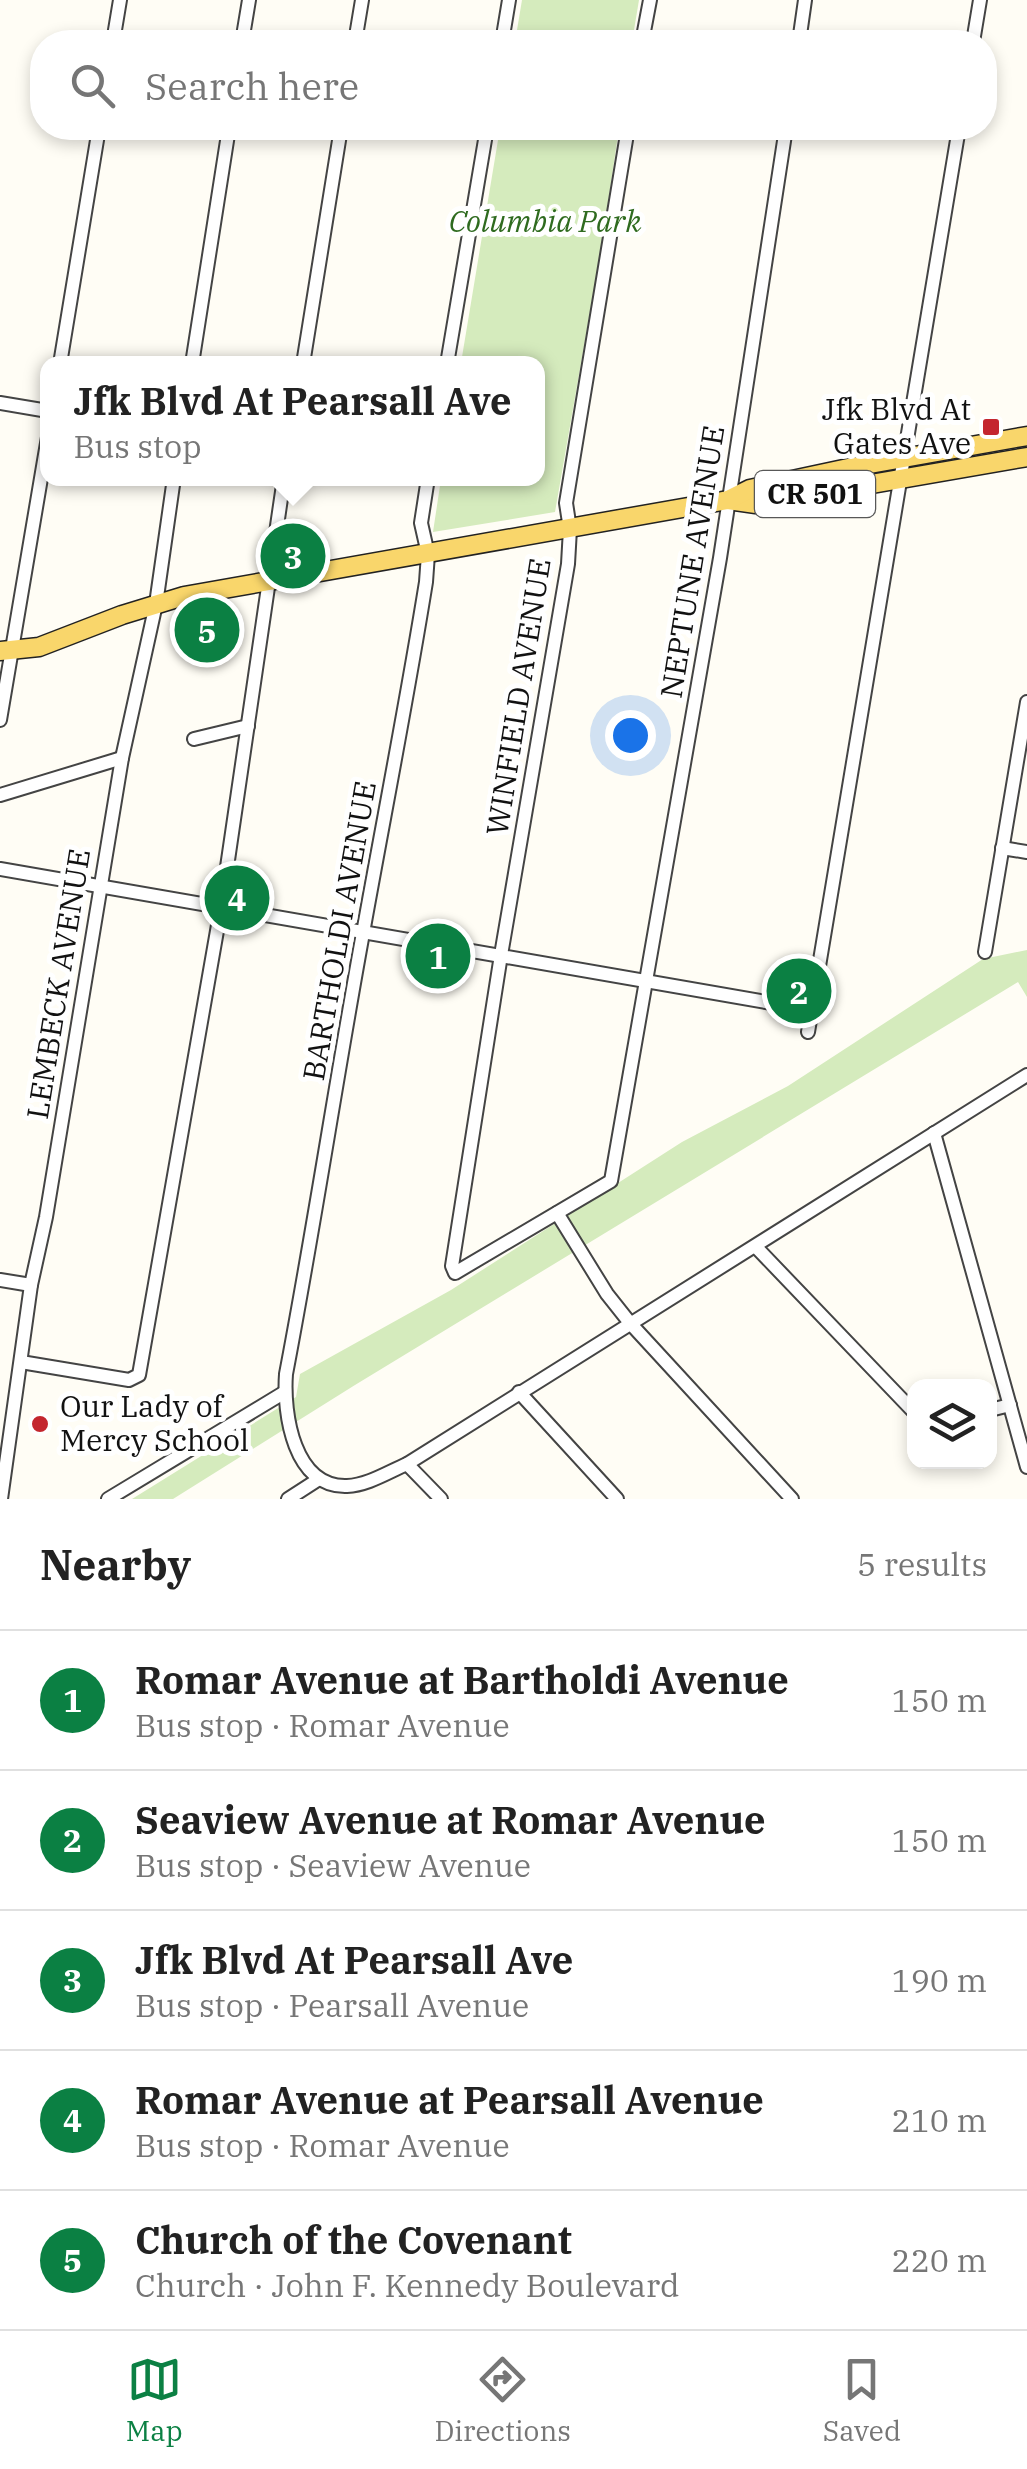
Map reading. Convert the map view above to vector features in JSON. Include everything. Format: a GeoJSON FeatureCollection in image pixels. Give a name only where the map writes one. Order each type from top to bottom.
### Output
{"type":"FeatureCollection","features":[{"type":"Feature","properties":{"kind":"main road","name":"CR 501"},"geometry":{"type":"LineString","coordinates":[[6,650],[39,647],[184,596],[728,500],[750,489],[1027,436]]}},
{"type":"Feature","properties":{"kind":"main road","name":"CR 501"},"geometry":{"type":"LineString","coordinates":[[728,500],[756,504],[1027,458]]}},
{"type":"Feature","properties":{"kind":"street"},"geometry":{"type":"LineString","coordinates":[[115,30],[120,0]]}},
{"type":"Feature","properties":{"kind":"street"},"geometry":{"type":"LineString","coordinates":[[244,30],[248,0]]}},
{"type":"Feature","properties":{"kind":"street"},"geometry":{"type":"LineString","coordinates":[[357,30],[362,0]]}},
{"type":"Feature","properties":{"kind":"street"},"geometry":{"type":"LineString","coordinates":[[504,30],[509,0]]}},
{"type":"Feature","properties":{"kind":"street"},"geometry":{"type":"LineString","coordinates":[[644,30],[650,0]]}},
{"type":"Feature","properties":{"kind":"street"},"geometry":{"type":"LineString","coordinates":[[801,30],[805,0]]}},
{"type":"Feature","properties":{"kind":"street"},"geometry":{"type":"LineString","coordinates":[[975,30],[980,0]]}},
{"type":"Feature","properties":{"kind":"street"},"geometry":{"type":"LineString","coordinates":[[61,356],[97,140]]}},
{"type":"Feature","properties":{"kind":"street"},"geometry":{"type":"LineString","coordinates":[[193,356],[227,140]]}},
{"type":"Feature","properties":{"kind":"street"},"geometry":{"type":"LineString","coordinates":[[304,356],[339,140]]}},
{"type":"Feature","properties":{"kind":"street"},"geometry":{"type":"LineString","coordinates":[[449,356],[486,140]]}},
{"type":"Feature","properties":{"kind":"street","name":"WINFIELD AVENUE"},"geometry":{"type":"LineString","coordinates":[[557,1213],[455,1273],[452,1266],[501,955],[568,564],[570,529],[566,503],[626,140]]}},
{"type":"Feature","properties":{"kind":"street","name":"NEPTUNE AVENUE"},"geometry":{"type":"LineString","coordinates":[[557,1213],[611,1181],[717,578],[784,140]]}},
{"type":"Feature","properties":{"kind":"street"},"geometry":{"type":"LineString","coordinates":[[808,1032],[957,140]]}},
{"type":"Feature","properties":{"kind":"street"},"geometry":{"type":"LineString","coordinates":[[0,402],[40,410]]}},
{"type":"Feature","properties":{"kind":"street"},"geometry":{"type":"LineString","coordinates":[[0,720],[6,650],[40,478]]}},
{"type":"Feature","properties":{"kind":"street","name":"LEMBECK AVENUE"},"geometry":{"type":"LineString","coordinates":[[1,1499],[31,1285],[46,1216],[122,758],[156,604],[173,486]]}},
{"type":"Feature","properties":{"kind":"street"},"geometry":{"type":"LineString","coordinates":[[21,1362],[129,1380],[139,1375],[221,908],[283,486]]}},
{"type":"Feature","properties":{"kind":"street","name":"BARTHOLDI AVENUE"},"geometry":{"type":"LineString","coordinates":[[319,1479],[300,1457],[290,1427],[286,1374],[407,697],[428,554],[420,522],[427,486]]}},
{"type":"Feature","properties":{"kind":"street"},"geometry":{"type":"LineString","coordinates":[[984,952],[1027,702]]}},
{"type":"Feature","properties":{"kind":"street"},"geometry":{"type":"LineString","coordinates":[[194,739],[248,726]]}},
{"type":"Feature","properties":{"kind":"street"},"geometry":{"type":"LineString","coordinates":[[0,794],[122,758]]}},
{"type":"Feature","properties":{"kind":"street"},"geometry":{"type":"LineString","coordinates":[[1002,848],[1027,852]]}},
{"type":"Feature","properties":{"kind":"street"},"geometry":{"type":"LineString","coordinates":[[0,869],[812,1010]]}},
{"type":"Feature","properties":{"kind":"street"},"geometry":{"type":"LineString","coordinates":[[288,1499],[319,1479],[344,1486],[362,1484],[407,1464],[1027,1075]]}},
{"type":"Feature","properties":{"kind":"street"},"geometry":{"type":"LineString","coordinates":[[934,1133],[1027,1467]]}},
{"type":"Feature","properties":{"kind":"street"},"geometry":{"type":"LineString","coordinates":[[557,1213],[607,1294],[630,1323],[792,1499]]}},
{"type":"Feature","properties":{"kind":"street"},"geometry":{"type":"LineString","coordinates":[[756,1246],[907,1405]]}},
{"type":"Feature","properties":{"kind":"street"},"geometry":{"type":"LineString","coordinates":[[0,1280],[31,1285]]}},
{"type":"Feature","properties":{"kind":"street"},"geometry":{"type":"LineString","coordinates":[[108,1499],[285,1392]]}},
{"type":"Feature","properties":{"kind":"street"},"geometry":{"type":"LineString","coordinates":[[520,1392],[617,1499]]}},
{"type":"Feature","properties":{"kind":"street"},"geometry":{"type":"LineString","coordinates":[[997,1408],[1010,1405]]}},
{"type":"Feature","properties":{"kind":"street"},"geometry":{"type":"LineString","coordinates":[[407,1464],[441,1499]]}},
{"type":"Feature","properties":{"kind":"green space"},"geometry":{"type":"Polygon","coordinates":[[[522,0],[639,0],[634,30],[517,30],[522,0]]]}},
{"type":"Feature","properties":{"kind":"green space","name":"Columbia Park"},"geometry":{"type":"Polygon","coordinates":[[[498,140],[617,140],[555,512],[433,532],[440,486],[545,486],[545,356],[462,356],[498,140]]]}},
{"type":"Feature","properties":{"kind":"green space"},"geometry":{"type":"Polygon","coordinates":[[[1027,950],[1027,997],[1018,982],[173,1499],[132,1499],[296,1397],[300,1374],[451,1290],[682,1142],[788,1086],[983,959],[1027,950]]]}},
{"type":"Feature","properties":{"kind":"place","name":"Jfk Blvd At Gates Ave"},"geometry":{"type":"Point","coordinates":[991,427]}},
{"type":"Feature","properties":{"kind":"place","name":"Jfk Blvd At Pearsall Ave"},"geometry":{"type":"Point","coordinates":[293,556]}},
{"type":"Feature","properties":{"kind":"place","name":"Church of the Covenant"},"geometry":{"type":"Point","coordinates":[207,630]}},
{"type":"Feature","properties":{"kind":"place","name":"Romar Avenue at Pearsall Avenue"},"geometry":{"type":"Point","coordinates":[237,898]}},
{"type":"Feature","properties":{"kind":"place","name":"Romar Avenue at Bartholdi Avenue"},"geometry":{"type":"Point","coordinates":[438,956]}},
{"type":"Feature","properties":{"kind":"place","name":"Seaview Avenue at Romar Avenue"},"geometry":{"type":"Point","coordinates":[799,991]}},
{"type":"Feature","properties":{"kind":"place","name":"Our Lady of Mercy School"},"geometry":{"type":"Point","coordinates":[40,1424]}}]}
